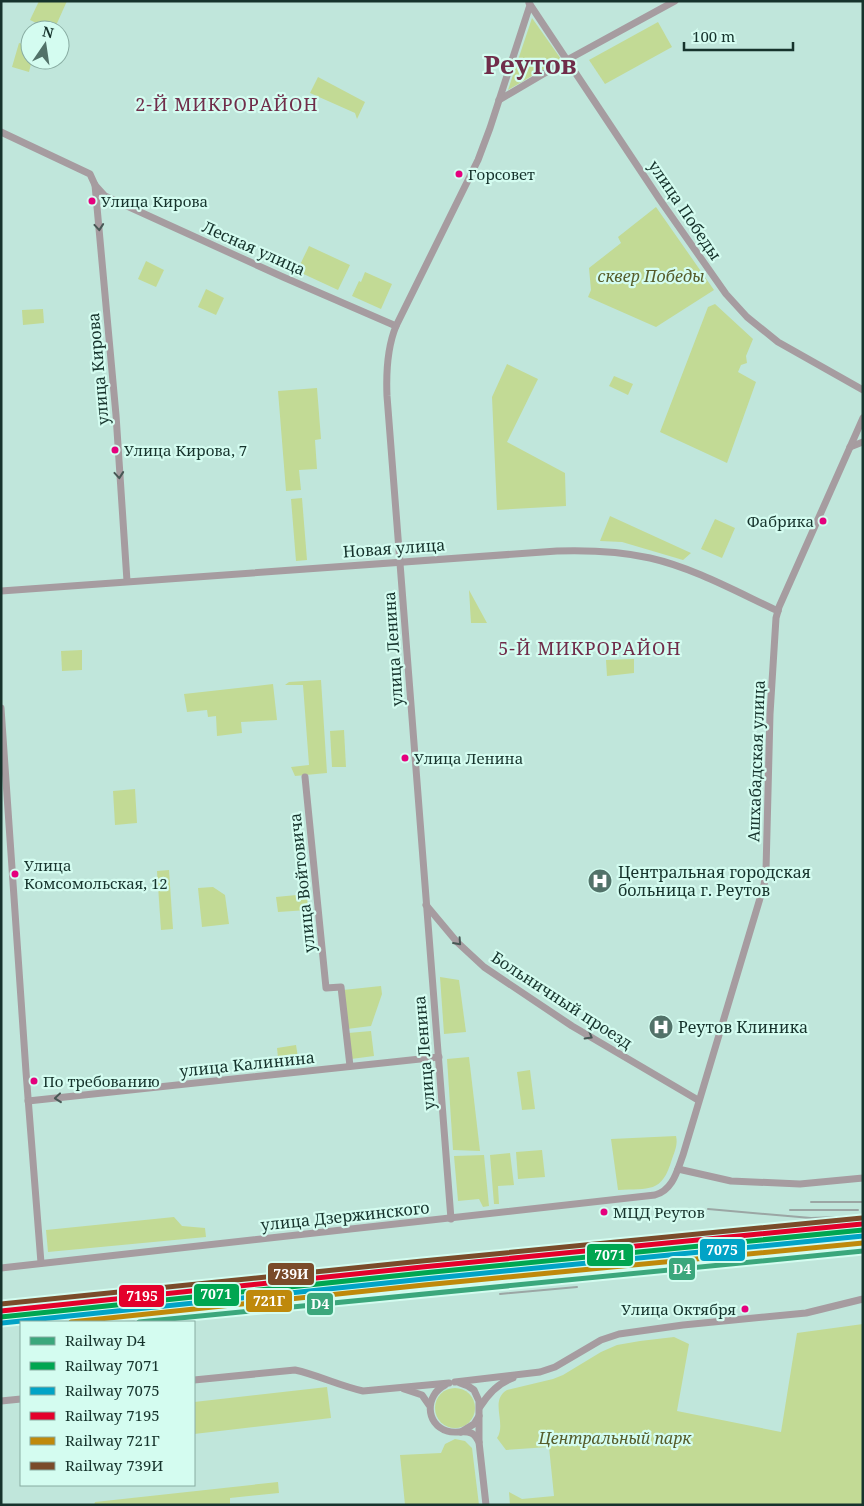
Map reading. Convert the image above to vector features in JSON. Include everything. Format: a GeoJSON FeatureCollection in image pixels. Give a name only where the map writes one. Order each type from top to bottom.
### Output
{"type":"FeatureCollection","features":[{"type":"Feature","properties":{"kind":"street"},"geometry":{"type":"LineString","coordinates":[[499,100],[674,1]]}},
{"type":"Feature","properties":{"kind":"street","name":"улица Победы"},"geometry":{"type":"LineString","coordinates":[[528,3],[660,200],[726,294],[747,317],[778,342],[863,390]]}},
{"type":"Feature","properties":{"kind":"street","name":"улица Ленина"},"geometry":{"type":"LineString","coordinates":[[451,1219],[386,386],[389,350],[396,326],[478,160],[499,100],[528,3]]}},
{"type":"Feature","properties":{"kind":"street","name":"Лесная улица"},"geometry":{"type":"LineString","coordinates":[[1,132],[90,174],[95,185],[105,196],[396,326]]}},
{"type":"Feature","properties":{"kind":"street","name":"улица Кирова"},"geometry":{"type":"LineString","coordinates":[[95,185],[115,403],[127,581]]}},
{"type":"Feature","properties":{"kind":"street","name":"Ашхабадская улица"},"geometry":{"type":"LineString","coordinates":[[678,1170],[765,878],[770,714],[778,611],[863,418]]}},
{"type":"Feature","properties":{"kind":"street"},"geometry":{"type":"LineString","coordinates":[[850,447],[863,442]]}},
{"type":"Feature","properties":{"kind":"street","name":"Новая улица"},"geometry":{"type":"LineString","coordinates":[[1,590],[557,550],[594,550],[621,552],[663,562],[696,574],[778,611]]}},
{"type":"Feature","properties":{"kind":"street"},"geometry":{"type":"LineString","coordinates":[[1,708],[41,1263]]}},
{"type":"Feature","properties":{"kind":"street","name":"улица Войтовича"},"geometry":{"type":"LineString","coordinates":[[305,777],[326,988],[341,987],[350,1066]]}},
{"type":"Feature","properties":{"kind":"street","name":"Больничный проезд"},"geometry":{"type":"LineString","coordinates":[[426,904],[457,942],[484,967],[572,1026],[698,1100]]}},
{"type":"Feature","properties":{"kind":"street","name":"улица Калинина"},"geometry":{"type":"LineString","coordinates":[[28,1101],[439,1056]]}},
{"type":"Feature","properties":{"kind":"street"},"geometry":{"type":"LineString","coordinates":[[678,1170],[731,1182],[800,1184],[863,1178]]}},
{"type":"Feature","properties":{"kind":"street","name":"улица Дзержинского"},"geometry":{"type":"LineString","coordinates":[[1,1268],[655,1195],[668,1188],[678,1170]]}},
{"type":"Feature","properties":{"kind":"street"},"geometry":{"type":"LineString","coordinates":[[461,1432],[474,1424],[486,1398],[501,1384],[555,1367],[601,1340],[619,1334],[683,1325],[806,1313],[863,1299]]}},
{"type":"Feature","properties":{"kind":"street"},"geometry":{"type":"LineString","coordinates":[[195,1380],[295,1370],[311,1373],[352,1389],[363,1391],[525,1375]]}},
{"type":"Feature","properties":{"kind":"street"},"geometry":{"type":"LineString","coordinates":[[479,1442],[471,1432],[448,1432],[436,1425],[430,1413],[430,1406],[431,1399],[437,1390],[452,1383],[468,1386],[474,1390],[477,1396],[480,1410],[479,1442],[486,1505]]}},
{"type":"Feature","properties":{"kind":"street"},"geometry":{"type":"LineString","coordinates":[[399,1388],[422,1395],[427,1399],[430,1406]]}},
{"type":"Feature","properties":{"kind":"street"},"geometry":{"type":"LineString","coordinates":[[1,1401],[20,1399]]}},
{"type":"Feature","properties":{"kind":"green space"},"geometry":{"type":"Polygon","coordinates":[[[39,1],[67,1],[58,20],[30,20],[39,1]]]}},
{"type":"Feature","properties":{"kind":"green space"},"geometry":{"type":"Polygon","coordinates":[[[532,18],[561,59],[508,90],[532,18]]]}},
{"type":"Feature","properties":{"kind":"green space"},"geometry":{"type":"Polygon","coordinates":[[[658,22],[672,47],[605,84],[589,60],[658,22]]]}},
{"type":"Feature","properties":{"kind":"green space"},"geometry":{"type":"Polygon","coordinates":[[[19,43],[20,43],[20,69],[12,67],[19,43]]]}},
{"type":"Feature","properties":{"kind":"green space"},"geometry":{"type":"Polygon","coordinates":[[[318,77],[365,102],[357,119],[355,113],[310,93],[318,77]]]}},
{"type":"Feature","properties":{"kind":"green space","name":"сквер Победы"},"geometry":{"type":"Polygon","coordinates":[[[656,207],[714,290],[656,327],[588,297],[591,290],[589,268],[621,243],[618,237],[656,207]]]}},
{"type":"Feature","properties":{"kind":"green space"},"geometry":{"type":"Polygon","coordinates":[[[309,246],[350,265],[338,290],[297,271],[309,246]]]}},
{"type":"Feature","properties":{"kind":"green space"},"geometry":{"type":"Polygon","coordinates":[[[146,261],[164,270],[156,287],[138,279],[146,261]]]}},
{"type":"Feature","properties":{"kind":"green space"},"geometry":{"type":"Polygon","coordinates":[[[365,272],[392,284],[381,309],[352,296],[365,272]]]}},
{"type":"Feature","properties":{"kind":"green space"},"geometry":{"type":"Polygon","coordinates":[[[206,289],[224,298],[216,315],[198,307],[206,289]]]}},
{"type":"Feature","properties":{"kind":"green space"},"geometry":{"type":"Polygon","coordinates":[[[715,304],[753,339],[746,356],[747,363],[741,365],[738,372],[756,382],[727,463],[660,432],[708,307],[715,304]]]}},
{"type":"Feature","properties":{"kind":"green space"},"geometry":{"type":"Polygon","coordinates":[[[43,309],[44,323],[23,325],[22,310],[43,309]]]}},
{"type":"Feature","properties":{"kind":"green space"},"geometry":{"type":"Polygon","coordinates":[[[507,364],[538,379],[507,442],[565,473],[566,506],[497,510],[492,397],[507,364]]]}},
{"type":"Feature","properties":{"kind":"green space"},"geometry":{"type":"Polygon","coordinates":[[[614,376],[633,384],[628,395],[609,386],[614,376]]]}},
{"type":"Feature","properties":{"kind":"green space"},"geometry":{"type":"Polygon","coordinates":[[[317,388],[321,439],[315,440],[317,469],[299,470],[301,490],[286,491],[278,391],[317,388]]]}},
{"type":"Feature","properties":{"kind":"green space"},"geometry":{"type":"Polygon","coordinates":[[[302,498],[307,560],[296,561],[291,499],[302,498]]]}},
{"type":"Feature","properties":{"kind":"green space"},"geometry":{"type":"Polygon","coordinates":[[[610,516],[691,553],[683,560],[622,542],[600,541],[610,516]]]}},
{"type":"Feature","properties":{"kind":"green space"},"geometry":{"type":"Polygon","coordinates":[[[715,519],[735,528],[722,558],[701,549],[715,519]]]}},
{"type":"Feature","properties":{"kind":"green space"},"geometry":{"type":"Polygon","coordinates":[[[469,590],[487,623],[471,623],[469,590]]]}},
{"type":"Feature","properties":{"kind":"green space"},"geometry":{"type":"Polygon","coordinates":[[[82,650],[82,670],[62,671],[61,651],[82,650]]]}},
{"type":"Feature","properties":{"kind":"green space"},"geometry":{"type":"Polygon","coordinates":[[[634,659],[634,673],[607,676],[606,660],[634,659]]]}},
{"type":"Feature","properties":{"kind":"green space"},"geometry":{"type":"Polygon","coordinates":[[[321,680],[327,773],[295,776],[291,767],[309,765],[303,685],[285,685],[289,682],[321,680]]]}},
{"type":"Feature","properties":{"kind":"green space"},"geometry":{"type":"Polygon","coordinates":[[[273,684],[277,720],[241,722],[242,733],[217,736],[216,716],[208,717],[207,710],[187,712],[184,694],[273,684]]]}},
{"type":"Feature","properties":{"kind":"green space"},"geometry":{"type":"Polygon","coordinates":[[[344,730],[346,767],[332,767],[330,731],[344,730]]]}},
{"type":"Feature","properties":{"kind":"green space"},"geometry":{"type":"Polygon","coordinates":[[[135,789],[137,823],[115,825],[113,791],[135,789]]]}},
{"type":"Feature","properties":{"kind":"green space"},"geometry":{"type":"Polygon","coordinates":[[[169,870],[173,929],[161,930],[157,871],[169,870]]]}},
{"type":"Feature","properties":{"kind":"green space"},"geometry":{"type":"Polygon","coordinates":[[[213,887],[225,895],[229,924],[202,927],[198,888],[213,887]]]}},
{"type":"Feature","properties":{"kind":"green space"},"geometry":{"type":"Polygon","coordinates":[[[307,894],[308,910],[278,912],[276,897],[307,894]]]}},
{"type":"Feature","properties":{"kind":"green space"},"geometry":{"type":"Polygon","coordinates":[[[440,977],[459,980],[466,1032],[444,1034],[440,977]]]}},
{"type":"Feature","properties":{"kind":"green space"},"geometry":{"type":"Polygon","coordinates":[[[381,986],[382,994],[371,1026],[347,1029],[343,990],[381,986]]]}},
{"type":"Feature","properties":{"kind":"green space"},"geometry":{"type":"Polygon","coordinates":[[[371,1031],[374,1056],[351,1059],[348,1033],[371,1031]]]}},
{"type":"Feature","properties":{"kind":"green space"},"geometry":{"type":"Polygon","coordinates":[[[296,1045],[299,1064],[279,1067],[277,1048],[296,1045]]]}},
{"type":"Feature","properties":{"kind":"green space"},"geometry":{"type":"Polygon","coordinates":[[[469,1057],[480,1151],[453,1150],[447,1059],[469,1057]]]}},
{"type":"Feature","properties":{"kind":"green space"},"geometry":{"type":"Polygon","coordinates":[[[530,1070],[535,1109],[522,1110],[517,1072],[530,1070]]]}},
{"type":"Feature","properties":{"kind":"green space"},"geometry":{"type":"Polygon","coordinates":[[[676,1136],[676,1148],[668,1170],[659,1184],[646,1189],[618,1190],[611,1139],[676,1136]]]}},
{"type":"Feature","properties":{"kind":"green space"},"geometry":{"type":"Polygon","coordinates":[[[542,1150],[545,1177],[518,1179],[516,1152],[542,1150]]]}},
{"type":"Feature","properties":{"kind":"green space"},"geometry":{"type":"Polygon","coordinates":[[[510,1153],[514,1185],[498,1186],[499,1204],[494,1204],[490,1155],[510,1153]]]}},
{"type":"Feature","properties":{"kind":"green space"},"geometry":{"type":"Polygon","coordinates":[[[484,1155],[489,1206],[483,1207],[479,1199],[458,1201],[454,1156],[484,1155]]]}},
{"type":"Feature","properties":{"kind":"green space"},"geometry":{"type":"Polygon","coordinates":[[[174,1217],[182,1226],[205,1228],[206,1237],[48,1252],[46,1230],[174,1217]]]}},
{"type":"Feature","properties":{"kind":"green space","name":"Центральный парк"},"geometry":{"type":"Polygon","coordinates":[[[863,1324],[863,1505],[510,1505],[509,1492],[522,1499],[554,1496],[549,1447],[506,1450],[497,1438],[500,1432],[499,1400],[507,1390],[563,1375],[601,1352],[617,1345],[674,1337],[689,1344],[677,1411],[781,1432],[797,1333],[863,1324]]]}},
{"type":"Feature","properties":{"kind":"green space"},"geometry":{"type":"Polygon","coordinates":[[[327,1387],[331,1418],[195,1434],[195,1402],[327,1387]]]}},
{"type":"Feature","properties":{"kind":"green space"},"geometry":{"type":"Polygon","coordinates":[[[455,1388],[469,1394],[475,1408],[469,1422],[455,1428],[441,1422],[435,1408],[441,1394],[455,1388]]]}},
{"type":"Feature","properties":{"kind":"green space"},"geometry":{"type":"Polygon","coordinates":[[[455,1439],[465,1441],[472,1448],[479,1505],[405,1505],[400,1455],[441,1453],[445,1444],[455,1439]]]}},
{"type":"Feature","properties":{"kind":"green space"},"geometry":{"type":"Polygon","coordinates":[[[278,1482],[279,1493],[230,1498],[230,1505],[94,1505],[95,1502],[278,1482]]]}},
{"type":"Feature","properties":{"kind":"railway"},"geometry":{"type":"LineString","coordinates":[[811,1202],[863,1202]]}},
{"type":"Feature","properties":{"kind":"railway"},"geometry":{"type":"LineString","coordinates":[[708,1209],[811,1218],[863,1216]]}},
{"type":"Feature","properties":{"kind":"railway"},"geometry":{"type":"LineString","coordinates":[[790,1210],[858,1210]]}},
{"type":"Feature","properties":{"kind":"railway"},"geometry":{"type":"LineString","coordinates":[[829,1234],[863,1227]]}},
{"type":"Feature","properties":{"kind":"railway"},"geometry":{"type":"LineString","coordinates":[[502,1273],[576,1266]]}},
{"type":"Feature","properties":{"kind":"railway"},"geometry":{"type":"LineString","coordinates":[[500,1294],[577,1287]]}},
{"type":"Feature","properties":{"kind":"rail line","name":"739И"},"geometry":{"type":"LineString","coordinates":[[1,1304],[862,1218]]}},
{"type":"Feature","properties":{"kind":"rail line","name":"7195"},"geometry":{"type":"LineString","coordinates":[[1,1311],[862,1224]]}},
{"type":"Feature","properties":{"kind":"rail line","name":"7071"},"geometry":{"type":"LineString","coordinates":[[1,1317],[863,1230]]}},
{"type":"Feature","properties":{"kind":"rail line","name":"7075"},"geometry":{"type":"LineString","coordinates":[[21,1321],[863,1236]]}},
{"type":"Feature","properties":{"kind":"rail line","name":"721Г"},"geometry":{"type":"LineString","coordinates":[[81,1321],[424,1285],[863,1243]]}},
{"type":"Feature","properties":{"kind":"rail line","name":"D4"},"geometry":{"type":"LineString","coordinates":[[149,1321],[863,1251]]}},
{"type":"Feature","properties":{"kind":"rail line","name":"7075"},"geometry":{"type":"LineString","coordinates":[[2,1323],[20,1321]]}},
{"type":"Feature","properties":{"kind":"place","name":"Горсовет"},"geometry":{"type":"Point","coordinates":[459,174]}},
{"type":"Feature","properties":{"kind":"place","name":"Улица Кирова"},"geometry":{"type":"Point","coordinates":[92,201]}},
{"type":"Feature","properties":{"kind":"place","name":"Улица Кирова, 7"},"geometry":{"type":"Point","coordinates":[115,450]}},
{"type":"Feature","properties":{"kind":"place","name":"Фабрика"},"geometry":{"type":"Point","coordinates":[823,521]}},
{"type":"Feature","properties":{"kind":"place","name":"Улица Ленина"},"geometry":{"type":"Point","coordinates":[405,758]}},
{"type":"Feature","properties":{"kind":"place","name":"Улица Комсомольская, 12"},"geometry":{"type":"Point","coordinates":[15,874]}},
{"type":"Feature","properties":{"kind":"place","name":"Центральная городская больница г. Реутов"},"geometry":{"type":"Point","coordinates":[600,881]}},
{"type":"Feature","properties":{"kind":"place","name":"Реутов Клиника"},"geometry":{"type":"Point","coordinates":[661,1027]}},
{"type":"Feature","properties":{"kind":"place","name":"По требованию"},"geometry":{"type":"Point","coordinates":[34,1081]}},
{"type":"Feature","properties":{"kind":"place","name":"МЦД Реутов"},"geometry":{"type":"Point","coordinates":[604,1212]}},
{"type":"Feature","properties":{"kind":"place","name":"Улица Октября"},"geometry":{"type":"Point","coordinates":[745,1309]}},
{"type":"Feature","properties":{"kind":"district","name":"Реутов"},"geometry":{"type":"Point","coordinates":[530,64]}},
{"type":"Feature","properties":{"kind":"district","name":"2-Й МИКРОРАЙОН"},"geometry":{"type":"Point","coordinates":[227,104]}},
{"type":"Feature","properties":{"kind":"district","name":"5-Й МИКРОРАЙОН"},"geometry":{"type":"Point","coordinates":[590,648]}}]}
